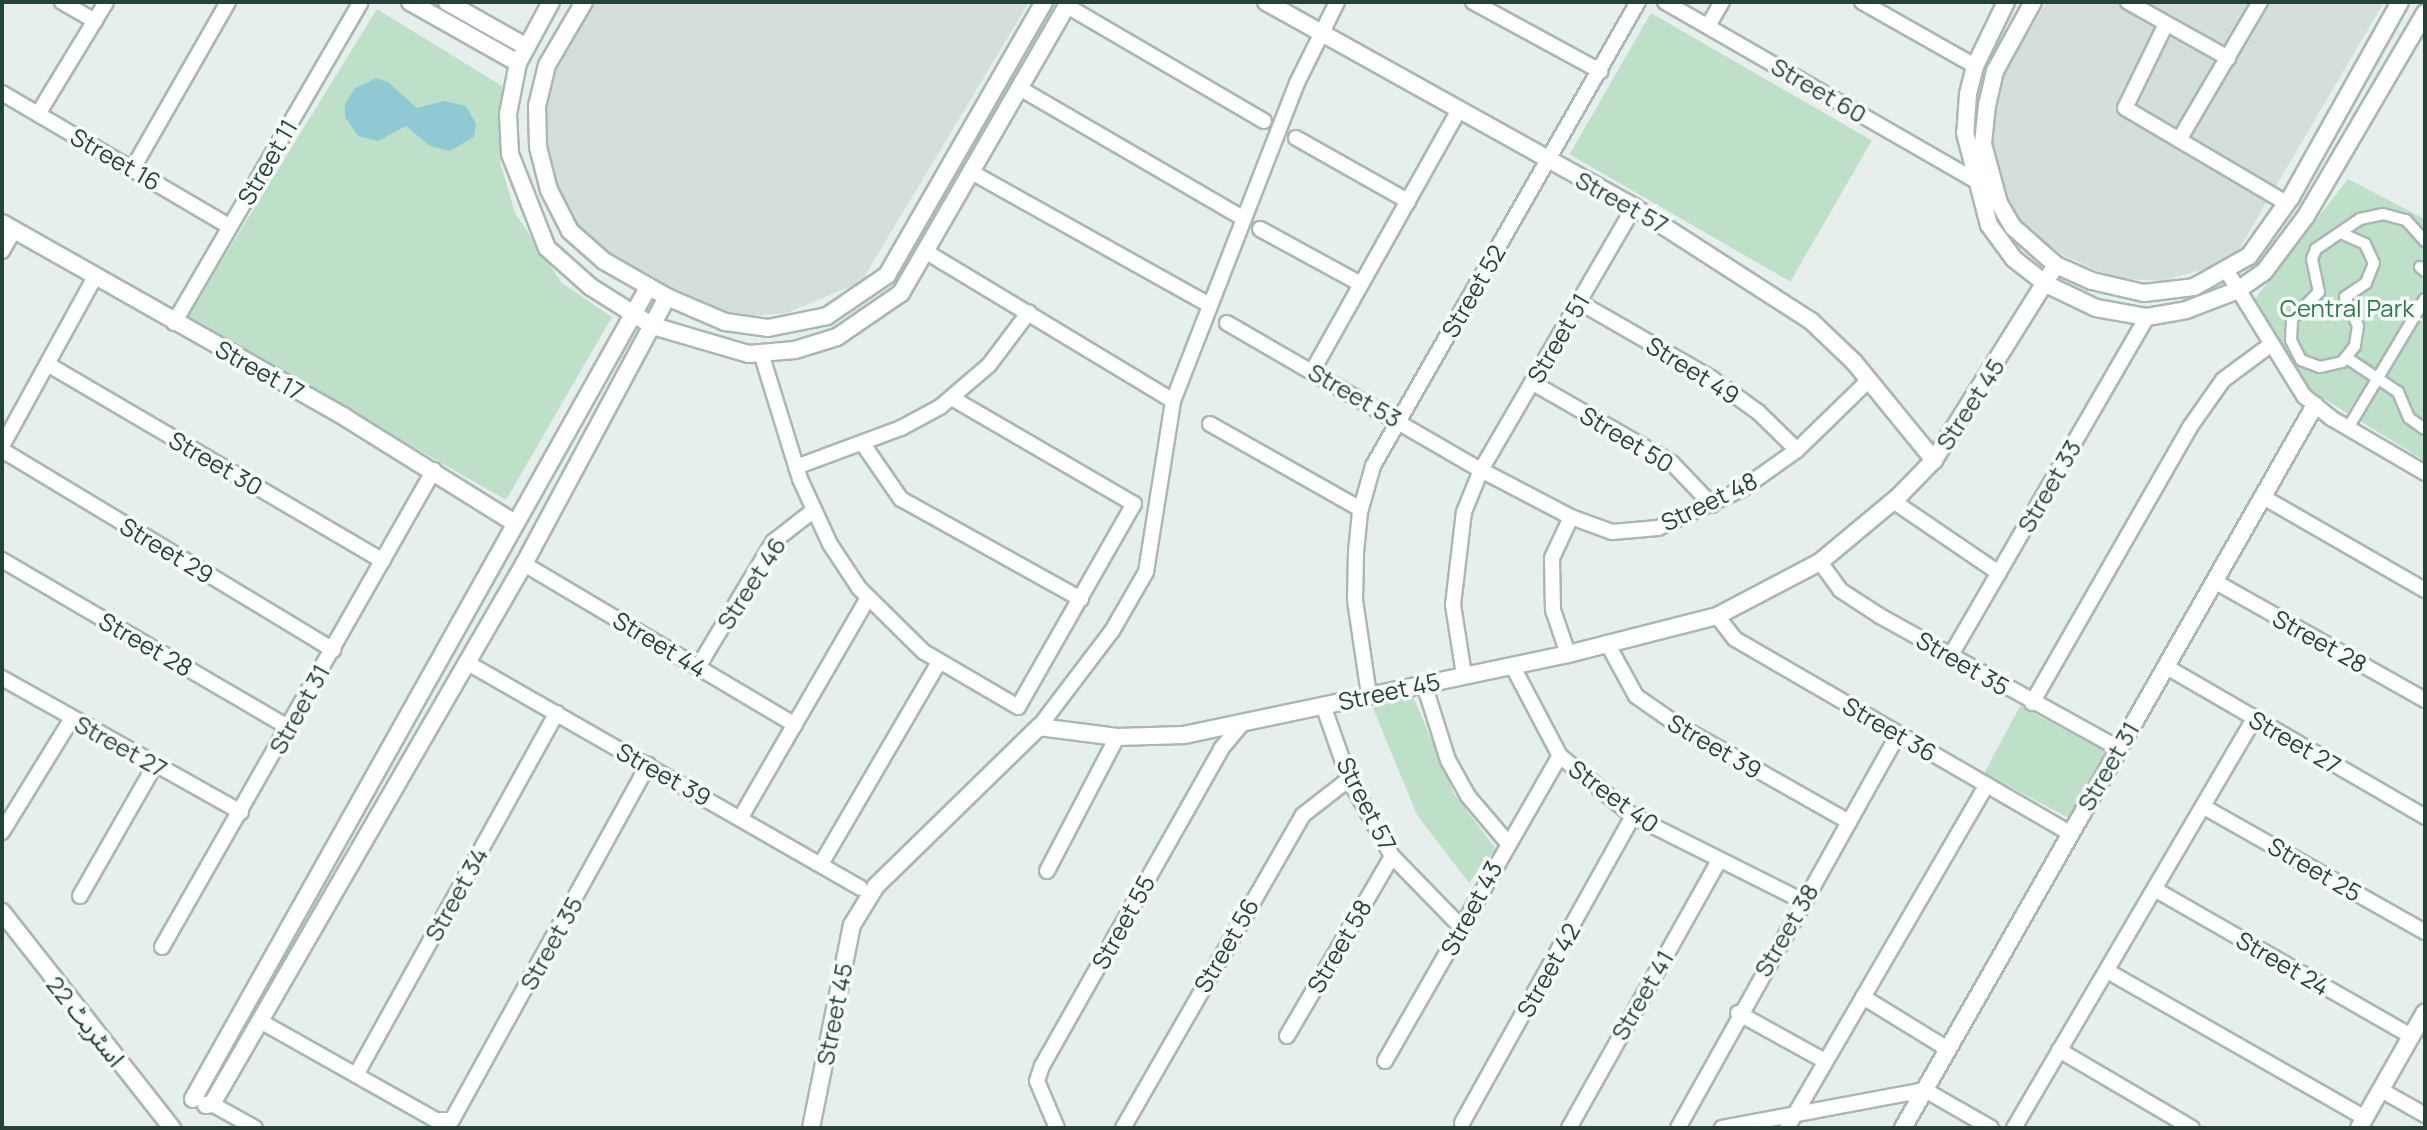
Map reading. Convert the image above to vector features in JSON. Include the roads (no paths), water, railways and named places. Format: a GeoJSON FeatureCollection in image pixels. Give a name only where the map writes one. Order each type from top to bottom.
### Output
{"type":"FeatureCollection","features":[{"type":"Feature","properties":{"kind":"street"},"geometry":{"type":"LineString","coordinates":[[62,2],[95,21]]}},
{"type":"Feature","properties":{"kind":"street"},"geometry":{"type":"LineString","coordinates":[[38,114],[106,2]]}},
{"type":"Feature","properties":{"kind":"street"},"geometry":{"type":"LineString","coordinates":[[133,168],[228,2]]}},
{"type":"Feature","properties":{"kind":"street","name":"Street 11"},"geometry":{"type":"LineString","coordinates":[[174,323],[361,2]]}},
{"type":"Feature","properties":{"kind":"street"},"geometry":{"type":"LineString","coordinates":[[410,2],[518,63]]}},
{"type":"Feature","properties":{"kind":"street"},"geometry":{"type":"LineString","coordinates":[[447,2],[525,46]]}},
{"type":"Feature","properties":{"kind":"street"},"geometry":{"type":"LineString","coordinates":[[551,2],[518,63],[508,114],[510,154],[547,248],[633,315],[653,326],[707,345],[761,353],[795,350],[854,327],[901,293],[928,253],[1068,4],[1264,121]]}},
{"type":"Feature","properties":{"kind":"street"},"geometry":{"type":"LineString","coordinates":[[584,2],[547,65],[537,106],[544,169],[570,231],[604,261],[648,288],[725,322],[768,328],[827,316],[843,308],[887,275],[1044,2]]}},
{"type":"Feature","properties":{"kind":"street","name":"Street 57"},"geometry":{"type":"LineString","coordinates":[[1266,2],[1548,162],[1634,207],[1811,321],[1868,381],[1934,460]]}},
{"type":"Feature","properties":{"kind":"street"},"geometry":{"type":"LineString","coordinates":[[1039,727],[1112,631],[1146,572],[1173,401],[1243,218],[1320,34],[1337,2]]}},
{"type":"Feature","properties":{"kind":"street"},"geometry":{"type":"LineString","coordinates":[[1473,2],[1600,71]]}},
{"type":"Feature","properties":{"kind":"street"},"geometry":{"type":"LineString","coordinates":[[1548,162],[1638,2]]}},
{"type":"Feature","properties":{"kind":"street","name":"Street 60"},"geometry":{"type":"LineString","coordinates":[[1665,2],[1973,179]]}},
{"type":"Feature","properties":{"kind":"street"},"geometry":{"type":"LineString","coordinates":[[1708,26],[1722,2]]}},
{"type":"Feature","properties":{"kind":"street"},"geometry":{"type":"LineString","coordinates":[[1862,2],[1975,66]]}},
{"type":"Feature","properties":{"kind":"street"},"geometry":{"type":"LineString","coordinates":[[2128,2],[2228,58]]}},
{"type":"Feature","properties":{"kind":"street"},"geometry":{"type":"LineString","coordinates":[[2179,140],[2260,2]]}},
{"type":"Feature","properties":{"kind":"street"},"geometry":{"type":"LineString","coordinates":[[2400,2],[2286,203],[2249,256],[2228,273],[2194,287],[2144,293],[2092,281],[2056,265],[2013,227],[1988,173],[1983,144],[1995,71],[2028,9],[2003,3],[1975,66],[1965,133],[1973,179],[1989,225],[2014,259],[2046,284],[2096,308],[2147,317],[2186,310],[2238,290],[2264,272],[2306,216],[2425,13]]}},
{"type":"Feature","properties":{"kind":"street"},"geometry":{"type":"LineString","coordinates":[[2166,24],[2125,108],[2286,203]]}},
{"type":"Feature","properties":{"kind":"street"},"geometry":{"type":"LineString","coordinates":[[1021,89],[1243,218]]}},
{"type":"Feature","properties":{"kind":"street","name":"Street 16"},"geometry":{"type":"LineString","coordinates":[[2,93],[230,227]]}},
{"type":"Feature","properties":{"kind":"street"},"geometry":{"type":"LineString","coordinates":[[2351,93],[2371,103]]}},
{"type":"Feature","properties":{"kind":"street"},"geometry":{"type":"LineString","coordinates":[[1313,370],[1459,110]]}},
{"type":"Feature","properties":{"kind":"street"},"geometry":{"type":"LineString","coordinates":[[974,124],[995,134]]}},
{"type":"Feature","properties":{"kind":"street"},"geometry":{"type":"LineString","coordinates":[[1296,138],[1408,201]]}},
{"type":"Feature","properties":{"kind":"street","name":"Street 52"},"geometry":{"type":"LineString","coordinates":[[1369,695],[1355,600],[1360,509],[1373,466],[1548,162]]}},
{"type":"Feature","properties":{"kind":"street"},"geometry":{"type":"LineString","coordinates":[[517,178],[544,169]]}},
{"type":"Feature","properties":{"kind":"street"},"geometry":{"type":"LineString","coordinates":[[973,173],[1209,305]]}},
{"type":"Feature","properties":{"kind":"street","name":"Street 51"},"geometry":{"type":"LineString","coordinates":[[1481,470],[1634,207]]}},
{"type":"Feature","properties":{"kind":"street"},"geometry":{"type":"LineString","coordinates":[[2343,234],[2365,244],[2374,263],[2366,283],[2345,297],[2359,336],[2347,358],[2328,368],[2310,364],[2297,354],[2290,327],[2297,311],[2319,292],[2312,259],[2316,249],[2343,234],[2360,219],[2383,214],[2406,220],[2425,241]]}},
{"type":"Feature","properties":{"kind":"street"},"geometry":{"type":"LineString","coordinates":[[2,251],[8,227]]}},
{"type":"Feature","properties":{"kind":"street","name":"Street 17"},"geometry":{"type":"LineString","coordinates":[[8,227],[434,470],[515,523]]}},
{"type":"Feature","properties":{"kind":"street"},"geometry":{"type":"LineString","coordinates":[[1260,229],[1361,284]]}},
{"type":"Feature","properties":{"kind":"street"},"geometry":{"type":"LineString","coordinates":[[928,253],[1173,401]]}},
{"type":"Feature","properties":{"kind":"street","name":"Street 45"},"geometry":{"type":"LineString","coordinates":[[811,1128],[852,925],[876,886],[1039,727],[1117,737],[1184,735],[1568,654],[1717,616],[1820,562],[1893,501],[1934,460],[2056,265]]}},
{"type":"Feature","properties":{"kind":"street"},"geometry":{"type":"LineString","coordinates":[[2228,273],[2269,346],[2315,405],[2425,473]]}},
{"type":"Feature","properties":{"kind":"street"},"geometry":{"type":"LineString","coordinates":[[2,448],[95,277]]}},
{"type":"Feature","properties":{"kind":"street"},"geometry":{"type":"LineString","coordinates":[[204,1103],[515,523],[648,288]]}},
{"type":"Feature","properties":{"kind":"street"},"geometry":{"type":"LineString","coordinates":[[204,1103],[260,1021],[524,564],[667,297]]}},
{"type":"Feature","properties":{"kind":"street"},"geometry":{"type":"LineString","coordinates":[[2348,428],[2425,299]]}},
{"type":"Feature","properties":{"kind":"street","name":"Street 49"},"geometry":{"type":"LineString","coordinates":[[1579,302],[1711,378],[1758,412],[1797,450]]}},
{"type":"Feature","properties":{"kind":"street"},"geometry":{"type":"LineString","coordinates":[[843,308],[854,327]]}},
{"type":"Feature","properties":{"kind":"street"},"geometry":{"type":"LineString","coordinates":[[796,467],[863,444],[952,398],[989,365],[1029,312]]}},
{"type":"Feature","properties":{"kind":"street","name":"Street 33"},"geometry":{"type":"LineString","coordinates":[[1951,655],[2147,317]]}},
{"type":"Feature","properties":{"kind":"street","name":"Street 53"},"geometry":{"type":"LineString","coordinates":[[1227,323],[1481,470]]}},
{"type":"Feature","properties":{"kind":"street"},"geometry":{"type":"LineString","coordinates":[[2032,703],[2190,427],[2223,380],[2269,346]]}},
{"type":"Feature","properties":{"kind":"street"},"geometry":{"type":"LineString","coordinates":[[761,353],[796,467],[814,510],[830,544],[868,598],[939,662],[1018,707],[1134,504],[1132,500],[952,398]]}},
{"type":"Feature","properties":{"kind":"street"},"geometry":{"type":"LineString","coordinates":[[2347,358],[2377,381],[2398,392],[2409,418],[2425,429]]}},
{"type":"Feature","properties":{"kind":"street","name":"Street 30"},"geometry":{"type":"LineString","coordinates":[[49,365],[383,561]]}},
{"type":"Feature","properties":{"kind":"street","name":"Street 48"},"geometry":{"type":"LineString","coordinates":[[1481,470],[1571,517],[1631,533],[1712,505],[1797,450],[1868,381]]}},
{"type":"Feature","properties":{"kind":"street","name":"Street 50"},"geometry":{"type":"LineString","coordinates":[[1533,383],[1672,463],[1712,505]]}},
{"type":"Feature","properties":{"kind":"street","name":"Street 31"},"geometry":{"type":"LineString","coordinates":[[1903,1128],[2315,405]]}},
{"type":"Feature","properties":{"kind":"street"},"geometry":{"type":"LineString","coordinates":[[1210,424],[1360,509]]}},
{"type":"Feature","properties":{"kind":"street"},"geometry":{"type":"LineString","coordinates":[[863,444],[901,499],[1081,599]]}},
{"type":"Feature","properties":{"kind":"street","name":"Street 29"},"geometry":{"type":"LineString","coordinates":[[2,448],[333,650]]}},
{"type":"Feature","properties":{"kind":"street","name":"Street 31"},"geometry":{"type":"LineString","coordinates":[[162,947],[434,470]]}},
{"type":"Feature","properties":{"kind":"street"},"geometry":{"type":"LineString","coordinates":[[1464,675],[1453,605],[1456,552],[1481,470]]}},
{"type":"Feature","properties":{"kind":"street"},"geometry":{"type":"LineString","coordinates":[[2263,497],[2425,590]]}},
{"type":"Feature","properties":{"kind":"street"},"geometry":{"type":"LineString","coordinates":[[1893,501],[1999,573]]}},
{"type":"Feature","properties":{"kind":"street","name":"Street 46"},"geometry":{"type":"LineString","coordinates":[[698,667],[773,542],[814,510]]}},
{"type":"Feature","properties":{"kind":"street"},"geometry":{"type":"LineString","coordinates":[[1568,654],[1553,610],[1552,558],[1571,517]]}},
{"type":"Feature","properties":{"kind":"street","name":"Street 28"},"geometry":{"type":"LineString","coordinates":[[2,560],[289,728]]}},
{"type":"Feature","properties":{"kind":"street","name":"Street 35"},"geometry":{"type":"LineString","coordinates":[[1820,562],[1840,590],[2032,703],[2118,748]]}},
{"type":"Feature","properties":{"kind":"street","name":"Street 44"},"geometry":{"type":"LineString","coordinates":[[524,564],[795,725]]}},
{"type":"Feature","properties":{"kind":"street","name":"Street 28"},"geometry":{"type":"LineString","coordinates":[[2214,581],[2425,700]]}},
{"type":"Feature","properties":{"kind":"street"},"geometry":{"type":"LineString","coordinates":[[741,817],[868,598]]}},
{"type":"Feature","properties":{"kind":"street","name":"Street 36"},"geometry":{"type":"LineString","coordinates":[[1717,616],[1735,639],[2069,833]]}},
{"type":"Feature","properties":{"kind":"street","name":"Street 39"},"geometry":{"type":"LineString","coordinates":[[1607,643],[1636,696],[1676,724],[1849,822]]}},
{"type":"Feature","properties":{"kind":"street","name":"Street 39"},"geometry":{"type":"LineString","coordinates":[[466,662],[860,888]]}},
{"type":"Feature","properties":{"kind":"street"},"geometry":{"type":"LineString","coordinates":[[821,864],[939,662]]}},
{"type":"Feature","properties":{"kind":"street","name":"Street 40"},"geometry":{"type":"LineString","coordinates":[[1512,665],[1560,756],[1633,816],[1718,862],[1803,901]]}},
{"type":"Feature","properties":{"kind":"street","name":"Street 27"},"geometry":{"type":"LineString","coordinates":[[2165,666],[2425,817]]}},
{"type":"Feature","properties":{"kind":"street","name":"Street 27"},"geometry":{"type":"LineString","coordinates":[[2,678],[241,812]]}},
{"type":"Feature","properties":{"kind":"street"},"geometry":{"type":"LineString","coordinates":[[1424,684],[1448,760],[1468,796],[1507,842]]}},
{"type":"Feature","properties":{"kind":"street","name":"Street 57"},"geometry":{"type":"LineString","coordinates":[[1323,705],[1349,779],[1392,856],[1461,927]]}},
{"type":"Feature","properties":{"kind":"street","name":"Street 34"},"geometry":{"type":"LineString","coordinates":[[356,1075],[557,713]]}},
{"type":"Feature","properties":{"kind":"street"},"geometry":{"type":"LineString","coordinates":[[2,832],[72,718]]}},
{"type":"Feature","properties":{"kind":"street"},"geometry":{"type":"LineString","coordinates":[[2014,1128],[2109,972],[2255,718]]}},
{"type":"Feature","properties":{"kind":"street"},"geometry":{"type":"LineString","coordinates":[[408,721],[426,730]]}},
{"type":"Feature","properties":{"kind":"street","name":"Street 55"},"geometry":{"type":"LineString","coordinates":[[1057,1128],[1037,1081],[1042,1066],[1221,749],[1242,724]]}},
{"type":"Feature","properties":{"kind":"street","name":"Street 38"},"geometry":{"type":"LineString","coordinates":[[1678,1128],[1738,1013],[1898,734]]}},
{"type":"Feature","properties":{"kind":"street"},"geometry":{"type":"LineString","coordinates":[[1047,871],[1117,737]]}},
{"type":"Feature","properties":{"kind":"street","name":"Street 43"},"geometry":{"type":"LineString","coordinates":[[1385,1061],[1507,842],[1560,756]]}},
{"type":"Feature","properties":{"kind":"street"},"geometry":{"type":"LineString","coordinates":[[80,896],[155,765]]}},
{"type":"Feature","properties":{"kind":"street","name":"Street 35"},"geometry":{"type":"LineString","coordinates":[[356,1075],[436,1120],[452,1120],[648,765]]}},
{"type":"Feature","properties":{"kind":"street","name":"Street 56"},"geometry":{"type":"LineString","coordinates":[[1123,1128],[1303,815],[1349,779]]}},
{"type":"Feature","properties":{"kind":"street"},"geometry":{"type":"LineString","coordinates":[[1787,1128],[1987,785]]}},
{"type":"Feature","properties":{"kind":"street","name":"Street 25"},"geometry":{"type":"LineString","coordinates":[[2204,807],[2425,932]]}},
{"type":"Feature","properties":{"kind":"street","name":"Street 42"},"geometry":{"type":"LineString","coordinates":[[1462,1123],[1633,816]]}},
{"type":"Feature","properties":{"kind":"street","name":"Street 58"},"geometry":{"type":"LineString","coordinates":[[1287,1036],[1392,856]]}},
{"type":"Feature","properties":{"kind":"street","name":"Street 41"},"geometry":{"type":"LineString","coordinates":[[1569,1128],[1718,862]]}},
{"type":"Feature","properties":{"kind":"street","name":"Street 24"},"geometry":{"type":"LineString","coordinates":[[2156,890],[2411,1036]]}},
{"type":"Feature","properties":{"kind":"street","name":"اسٹریٹ 22"},"geometry":{"type":"LineString","coordinates":[[2,912],[7,930],[172,1128]]}},
{"type":"Feature","properties":{"kind":"street"},"geometry":{"type":"LineString","coordinates":[[2109,972],[2362,1123],[2425,1012]]}},
{"type":"Feature","properties":{"kind":"street"},"geometry":{"type":"LineString","coordinates":[[1863,997],[1946,1048]]}},
{"type":"Feature","properties":{"kind":"street"},"geometry":{"type":"LineString","coordinates":[[1738,1013],[1825,1061]]}},
{"type":"Feature","properties":{"kind":"street"},"geometry":{"type":"LineString","coordinates":[[260,1021],[356,1075]]}},
{"type":"Feature","properties":{"kind":"street"},"geometry":{"type":"LineString","coordinates":[[2059,1050],[2192,1128]]}},
{"type":"Feature","properties":{"kind":"street"},"geometry":{"type":"LineString","coordinates":[[1722,1128],[1925,1090],[1991,1128]]}},
{"type":"Feature","properties":{"kind":"street"},"geometry":{"type":"LineString","coordinates":[[2381,1090],[2425,1115]]}},
{"type":"Feature","properties":{"kind":"street"},"geometry":{"type":"LineString","coordinates":[[204,1103],[255,1128]]}},
{"type":"Feature","properties":{"kind":"water"},"geometry":{"type":"Polygon","coordinates":[[[376,78],[388,82],[417,108],[444,101],[466,106],[476,124],[474,137],[450,151],[430,146],[406,126],[378,141],[358,136],[345,117],[345,104],[355,88],[376,78]]]}},
{"type":"Feature","properties":{"kind":"park label","name":"Central Park"},"geometry":{"type":"Point","coordinates":[2347,308]}}]}
